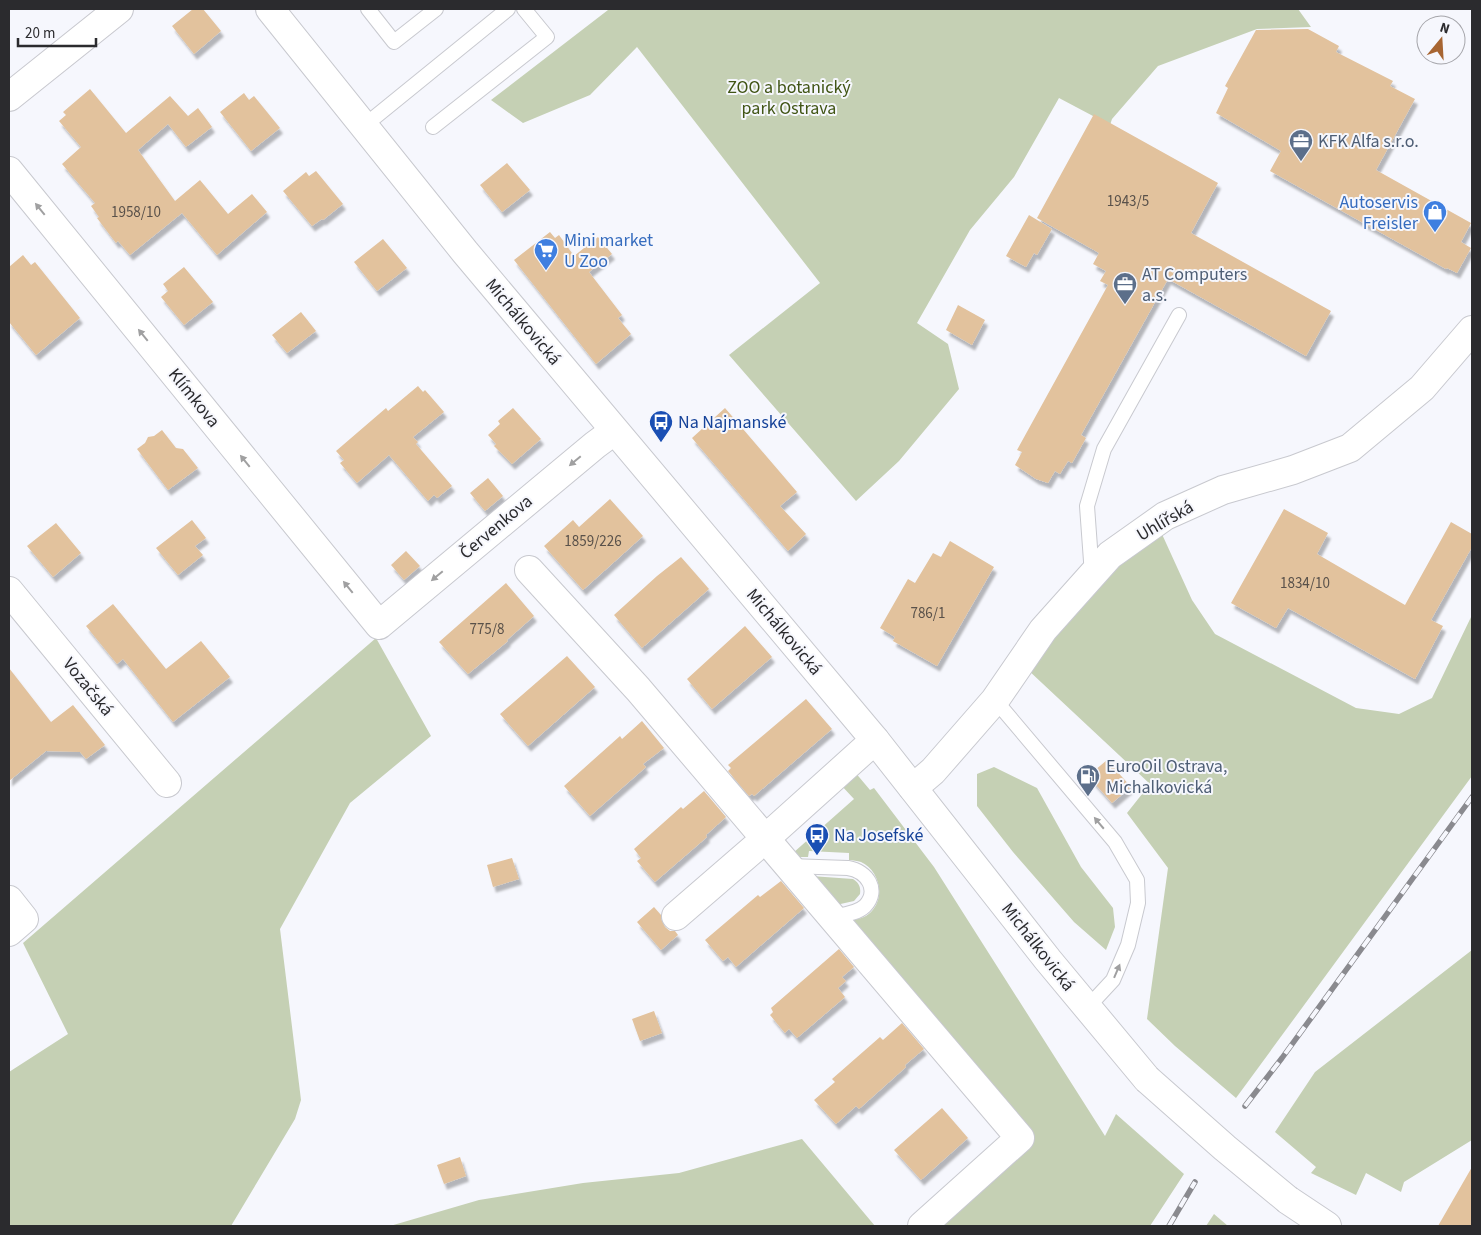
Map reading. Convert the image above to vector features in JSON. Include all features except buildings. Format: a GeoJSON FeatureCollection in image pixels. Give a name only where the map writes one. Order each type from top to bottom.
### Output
{"type":"FeatureCollection","features":[{"type":"Feature","properties":{"kind":"street"},"geometry":{"type":"LineString","coordinates":[[9,97],[120,9]]}},
{"type":"Feature","properties":{"kind":"street","name":"Michálkovická"},"geometry":{"type":"LineString","coordinates":[[270,9],[465,252],[875,740],[1087,1008],[1147,1078],[1225,1148],[1288,1200],[1327,1226]]}},
{"type":"Feature","properties":{"kind":"street","name":"Klímkova"},"geometry":{"type":"LineString","coordinates":[[9,171],[379,625]]}},
{"type":"Feature","properties":{"kind":"street","name":"Uhlířská"},"geometry":{"type":"LineString","coordinates":[[913,788],[931,773],[995,700],[1043,630],[1110,555],[1165,516],[1224,490],[1293,470],[1350,448],[1422,388],[1472,330]]}},
{"type":"Feature","properties":{"kind":"street","name":"Červenkova"},"geometry":{"type":"LineString","coordinates":[[379,625],[587,451],[614,431]]}},
{"type":"Feature","properties":{"kind":"street"},"geometry":{"type":"LineString","coordinates":[[529,570],[638,689],[1020,1138],[922,1226]]}},
{"type":"Feature","properties":{"kind":"street","name":"Vozačská"},"geometry":{"type":"LineString","coordinates":[[9,591],[167,783]]}},
{"type":"Feature","properties":{"kind":"street"},"geometry":{"type":"LineString","coordinates":[[676,916],[875,740]]}},
{"type":"Feature","properties":{"kind":"street"},"geometry":{"type":"LineString","coordinates":[[9,900],[24,920],[9,932]]}},
{"type":"Feature","properties":{"kind":"lane"},"geometry":{"type":"LineString","coordinates":[[368,9],[394,42],[436,9]]}},
{"type":"Feature","properties":{"kind":"lane"},"geometry":{"type":"LineString","coordinates":[[364,126],[508,9]]}},
{"type":"Feature","properties":{"kind":"lane"},"geometry":{"type":"LineString","coordinates":[[433,127],[547,37],[524,9]]}},
{"type":"Feature","properties":{"kind":"lane"},"geometry":{"type":"LineString","coordinates":[[1092,576],[1087,506],[1104,449],[1179,315]]}},
{"type":"Feature","properties":{"kind":"lane"},"geometry":{"type":"LineString","coordinates":[[995,700],[1116,842],[1137,880],[1138,903],[1128,944],[1113,980],[1087,1008]]}},
{"type":"Feature","properties":{"kind":"lane"},"geometry":{"type":"LineString","coordinates":[[788,866],[848,868],[857,869],[864,874],[869,881],[871,889],[870,898],[866,906],[859,910],[831,917]]}},
{"type":"Feature","properties":{"kind":"green space","name":"ZOO a botanický park Ostrava"},"geometry":{"type":"Polygon","coordinates":[[[607,9],[1298,9],[1311,27],[1257,29],[1158,66],[1112,119],[1110,125],[1059,98],[1014,177],[970,230],[917,323],[948,344],[959,389],[899,461],[856,501],[729,355],[820,283],[637,47],[590,95],[523,123],[491,100],[607,9]]]}},
{"type":"Feature","properties":{"kind":"green space"},"geometry":{"type":"Polygon","coordinates":[[[1161,532],[1192,600],[1215,634],[1356,708],[1399,714],[1432,698],[1472,615],[1472,776],[1236,1098],[1175,1046],[1147,1019],[1168,868],[1127,813],[1150,784],[1027,669],[1085,593],[1161,532]]]}},
{"type":"Feature","properties":{"kind":"green space"},"geometry":{"type":"Polygon","coordinates":[[[376,638],[431,736],[350,803],[280,929],[301,1100],[295,1119],[231,1226],[9,1226],[9,1072],[68,1034],[23,943],[376,638]]]}},
{"type":"Feature","properties":{"kind":"green space"},"geometry":{"type":"Polygon","coordinates":[[[994,767],[1037,788],[1081,867],[1113,908],[1115,927],[1106,950],[1074,922],[1013,852],[977,806],[977,774],[994,767]]]}},
{"type":"Feature","properties":{"kind":"green space"},"geometry":{"type":"Polygon","coordinates":[[[854,771],[870,790],[874,788],[934,867],[1105,1136],[1116,1114],[1184,1174],[1150,1226],[931,1226],[1032,1135],[850,921],[866,916],[876,906],[879,892],[876,877],[872,871],[861,862],[849,860],[849,853],[809,851],[808,857],[795,857],[793,853],[854,799],[840,784],[854,771]]]}},
{"type":"Feature","properties":{"kind":"green space"},"geometry":{"type":"Polygon","coordinates":[[[811,876],[853,879],[859,885],[860,894],[854,901],[836,905],[811,876]]]}},
{"type":"Feature","properties":{"kind":"green space"},"geometry":{"type":"Polygon","coordinates":[[[1472,950],[1472,1140],[1404,1182],[1401,1192],[1366,1173],[1356,1195],[1311,1173],[1316,1167],[1275,1132],[1315,1072],[1472,950]]]}},
{"type":"Feature","properties":{"kind":"green space"},"geometry":{"type":"Polygon","coordinates":[[[802,1139],[875,1226],[390,1226],[479,1200],[583,1183],[679,1173],[802,1139]]]}},
{"type":"Feature","properties":{"kind":"green space"},"geometry":{"type":"Polygon","coordinates":[[[1214,1214],[1228,1226],[1206,1226],[1214,1214]]]}},
{"type":"Feature","properties":{"kind":"railway"},"geometry":{"type":"LineString","coordinates":[[1245,1106],[1472,797]]}},
{"type":"Feature","properties":{"kind":"railway"},"geometry":{"type":"LineString","coordinates":[[1169,1226],[1195,1182]]}},
{"type":"Feature","properties":{"kind":"place","name":"KFK Alfa s.r.o."},"geometry":{"type":"Point","coordinates":[1301,162]}},
{"type":"Feature","properties":{"kind":"place","name":"Autoservis Freisler"},"geometry":{"type":"Point","coordinates":[1435,233]}},
{"type":"Feature","properties":{"kind":"place","name":"Mini market U Zoo"},"geometry":{"type":"Point","coordinates":[546,271]}},
{"type":"Feature","properties":{"kind":"place","name":"AT Computers a.s."},"geometry":{"type":"Point","coordinates":[1125,305]}},
{"type":"Feature","properties":{"kind":"place","name":"Na Najmanské"},"geometry":{"type":"Point","coordinates":[661,443]}},
{"type":"Feature","properties":{"kind":"place","name":"EuroOil Ostrava, Michalkovická"},"geometry":{"type":"Point","coordinates":[1088,797]}},
{"type":"Feature","properties":{"kind":"place","name":"Na Josefské"},"geometry":{"type":"Point","coordinates":[817,856]}}]}
